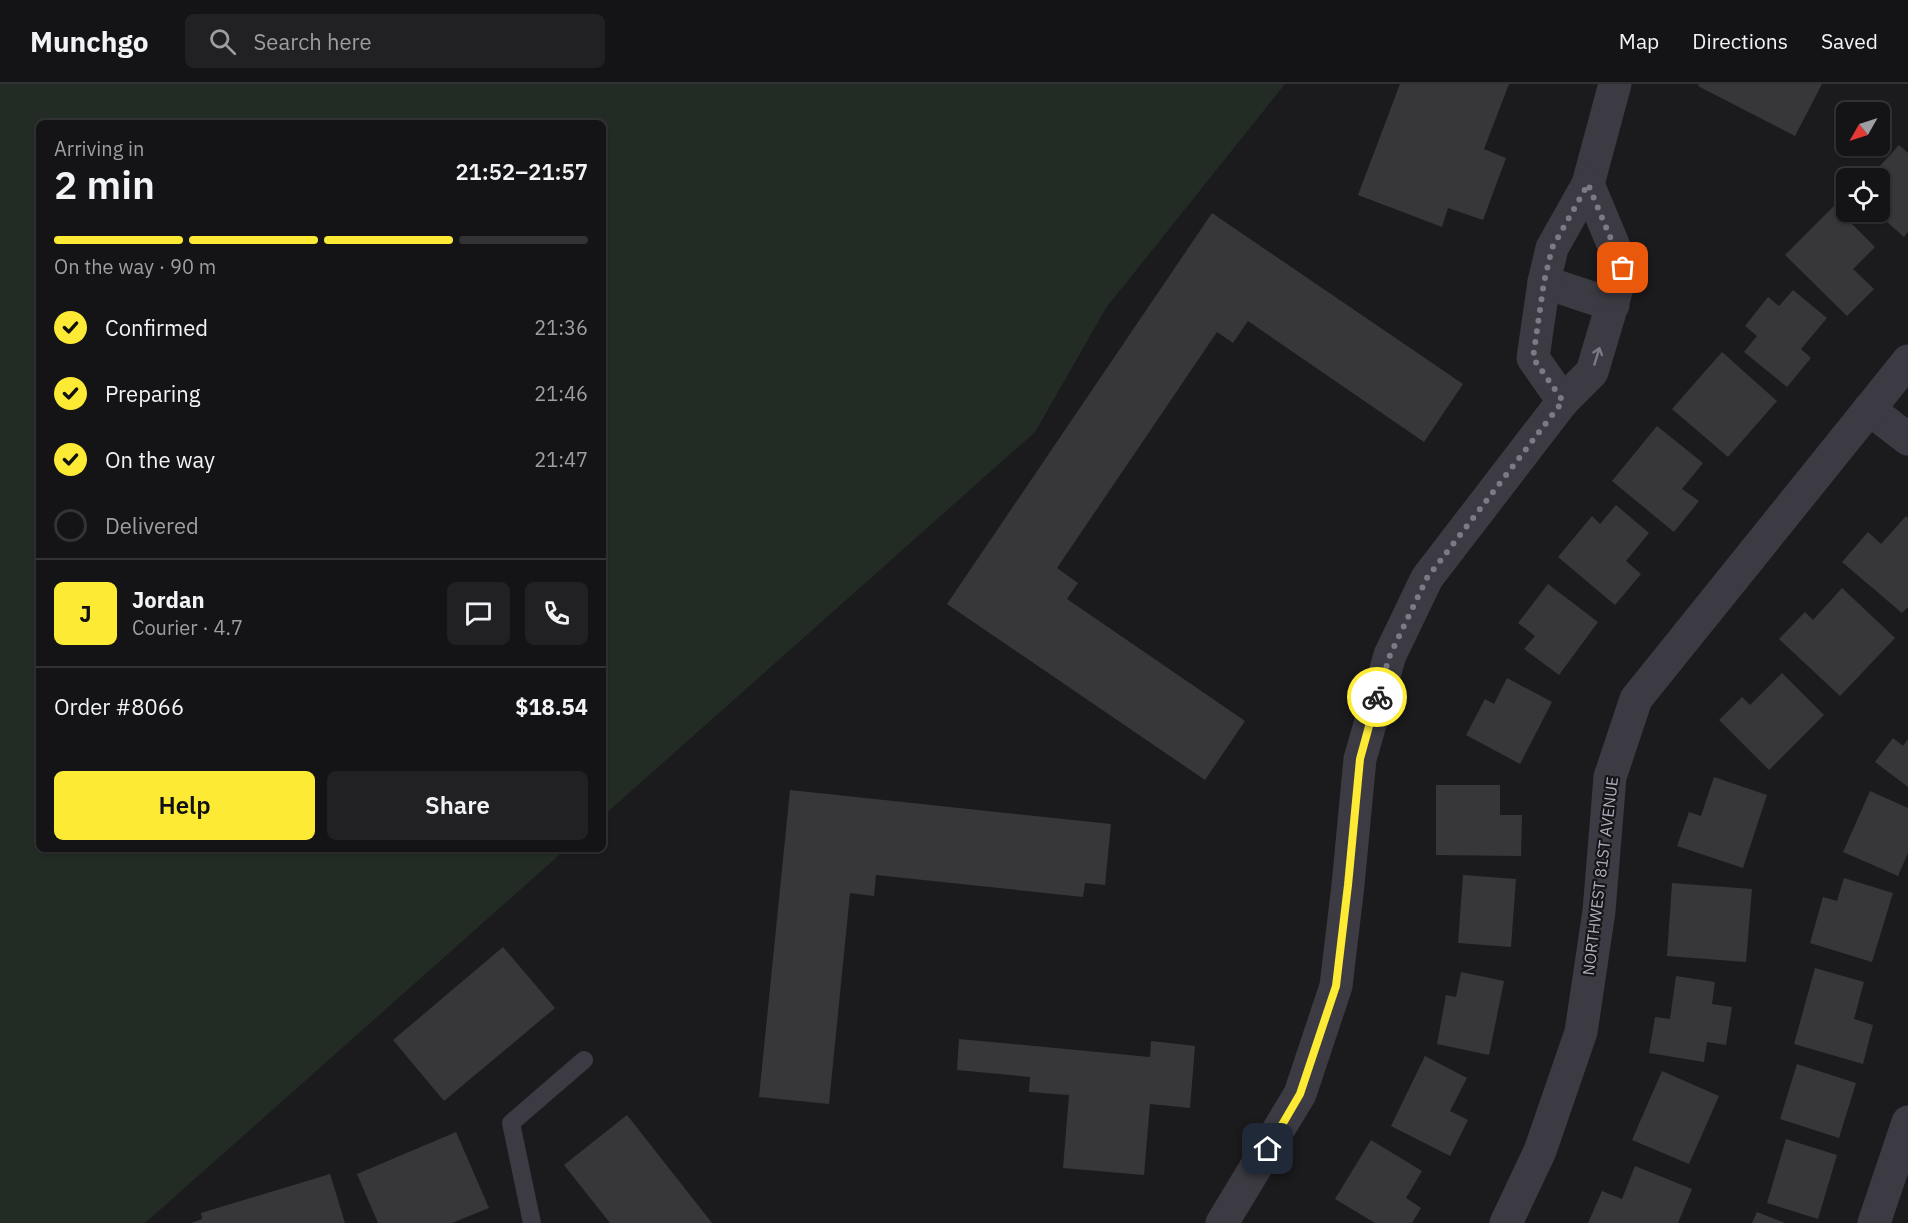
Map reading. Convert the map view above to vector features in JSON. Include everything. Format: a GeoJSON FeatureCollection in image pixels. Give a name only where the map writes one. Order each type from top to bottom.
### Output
{"type":"FeatureCollection","features":[{"type":"Feature","properties":{"kind":"street"},"geometry":{"type":"LineString","coordinates":[[1563,401],[1533,358],[1544,282],[1552,248],[1588,184],[1615,84]]}},
{"type":"Feature","properties":{"kind":"street"},"geometry":{"type":"LineString","coordinates":[[1222,1223],[1300,1094],[1336,986],[1360,759],[1390,655],[1427,578],[1563,401],[1592,372],[1623,268],[1588,184]]}},
{"type":"Feature","properties":{"kind":"street"},"geometry":{"type":"LineString","coordinates":[[1544,282],[1613,305]]}},
{"type":"Feature","properties":{"kind":"street","name":"NORTHWEST 81ST AVENUE"},"geometry":{"type":"LineString","coordinates":[[1506,1223],[1540,1151],[1581,1032],[1599,911],[1610,777],[1636,699],[1908,361]]}},
{"type":"Feature","properties":{"kind":"street"},"geometry":{"type":"LineString","coordinates":[[1869,409],[1908,439]]}},
{"type":"Feature","properties":{"kind":"street"},"geometry":{"type":"LineString","coordinates":[[1874,1223],[1908,1122]]}},
{"type":"Feature","properties":{"kind":"lane"},"geometry":{"type":"LineString","coordinates":[[532,1223],[511,1124],[584,1060]]}},
{"type":"Feature","properties":{"kind":"shaded area"},"geometry":{"type":"Polygon","coordinates":[[[0,84],[1285,84],[1106,308],[1035,432],[606,813],[606,120],[36,120],[36,852],[563,852],[145,1223],[0,1223],[0,84]]]}},
{"type":"Feature","properties":{"kind":"building"},"geometry":{"type":"Polygon","coordinates":[[[1400,84],[1509,84],[1484,149],[1506,158],[1483,220],[1448,208],[1442,227],[1358,195],[1400,84]]]}},
{"type":"Feature","properties":{"kind":"building"},"geometry":{"type":"Polygon","coordinates":[[[1699,84],[1822,84],[1795,136],[1698,86],[1699,84]]]}},
{"type":"Feature","properties":{"kind":"building"},"geometry":{"type":"Polygon","coordinates":[[[1899,145],[1908,153],[1908,232],[1904,237],[1887,222],[1890,222],[1890,168],[1878,168],[1899,145]]]}},
{"type":"Feature","properties":{"kind":"building"},"geometry":{"type":"Polygon","coordinates":[[[1834,206],[1836,222],[1850,222],[1875,247],[1853,269],[1874,289],[1847,316],[1785,255],[1834,206]]]}},
{"type":"Feature","properties":{"kind":"building"},"geometry":{"type":"Polygon","coordinates":[[[1212,213],[1463,384],[1424,442],[1248,321],[1233,343],[1217,332],[1057,568],[1078,583],[1067,599],[1245,721],[1205,780],[947,604],[1212,213]]]}},
{"type":"Feature","properties":{"kind":"building"},"geometry":{"type":"Polygon","coordinates":[[[1793,290],[1827,318],[1801,349],[1811,358],[1787,387],[1744,352],[1757,336],[1745,326],[1768,297],[1779,306],[1793,290]]]}},
{"type":"Feature","properties":{"kind":"building"},"geometry":{"type":"Polygon","coordinates":[[[1722,352],[1777,401],[1728,457],[1672,409],[1722,352]]]}},
{"type":"Feature","properties":{"kind":"building"},"geometry":{"type":"Polygon","coordinates":[[[1657,426],[1703,463],[1682,489],[1699,501],[1674,532],[1612,481],[1657,426]]]}},
{"type":"Feature","properties":{"kind":"building"},"geometry":{"type":"Polygon","coordinates":[[[1616,505],[1649,533],[1626,561],[1641,574],[1615,605],[1558,557],[1592,516],[1600,524],[1616,505]]]}},
{"type":"Feature","properties":{"kind":"building"},"geometry":{"type":"Polygon","coordinates":[[[1906,516],[1908,518],[1908,607],[1902,613],[1842,562],[1868,532],[1881,544],[1906,516]]]}},
{"type":"Feature","properties":{"kind":"building"},"geometry":{"type":"Polygon","coordinates":[[[1548,584],[1598,622],[1559,675],[1524,649],[1535,636],[1518,623],[1548,584]]]}},
{"type":"Feature","properties":{"kind":"building"},"geometry":{"type":"Polygon","coordinates":[[[1842,588],[1895,638],[1840,696],[1779,639],[1805,612],[1813,620],[1842,588]]]}},
{"type":"Feature","properties":{"kind":"building"},"geometry":{"type":"Polygon","coordinates":[[[1782,673],[1824,715],[1769,770],[1719,720],[1742,697],[1750,705],[1782,673]]]}},
{"type":"Feature","properties":{"kind":"building"},"geometry":{"type":"Polygon","coordinates":[[[1507,678],[1552,702],[1520,764],[1466,735],[1485,699],[1494,704],[1507,678]]]}},
{"type":"Feature","properties":{"kind":"building"},"geometry":{"type":"Polygon","coordinates":[[[1893,738],[1903,746],[1908,739],[1908,787],[1875,762],[1893,738]]]}},
{"type":"Feature","properties":{"kind":"building"},"geometry":{"type":"Polygon","coordinates":[[[1714,777],[1767,795],[1743,868],[1677,846],[1689,812],[1701,816],[1714,777]]]}},
{"type":"Feature","properties":{"kind":"building"},"geometry":{"type":"Polygon","coordinates":[[[1436,785],[1500,785],[1500,815],[1522,815],[1521,856],[1436,855],[1436,785]]]}},
{"type":"Feature","properties":{"kind":"building"},"geometry":{"type":"Polygon","coordinates":[[[790,790],[1111,824],[1105,885],[1085,883],[1083,897],[876,875],[874,896],[850,893],[829,1104],[759,1097],[790,790]]]}},
{"type":"Feature","properties":{"kind":"building"},"geometry":{"type":"Polygon","coordinates":[[[1870,791],[1908,808],[1908,853],[1898,876],[1843,852],[1870,791]]]}},
{"type":"Feature","properties":{"kind":"building"},"geometry":{"type":"Polygon","coordinates":[[[1463,875],[1516,879],[1511,947],[1458,943],[1463,875]]]}},
{"type":"Feature","properties":{"kind":"building"},"geometry":{"type":"Polygon","coordinates":[[[1844,878],[1893,893],[1872,962],[1810,943],[1823,897],[1837,901],[1844,878]]]}},
{"type":"Feature","properties":{"kind":"building"},"geometry":{"type":"Polygon","coordinates":[[[1672,883],[1752,889],[1746,962],[1667,956],[1672,883]]]}},
{"type":"Feature","properties":{"kind":"building"},"geometry":{"type":"Polygon","coordinates":[[[503,947],[555,1008],[444,1101],[393,1040],[503,947]]]}},
{"type":"Feature","properties":{"kind":"building"},"geometry":{"type":"Polygon","coordinates":[[[1815,968],[1864,982],[1854,1019],[1873,1025],[1863,1064],[1794,1044],[1815,968]]]}},
{"type":"Feature","properties":{"kind":"building"},"geometry":{"type":"Polygon","coordinates":[[[1461,972],[1504,981],[1489,1055],[1437,1044],[1446,995],[1456,997],[1461,972]]]}},
{"type":"Feature","properties":{"kind":"building"},"geometry":{"type":"Polygon","coordinates":[[[1676,976],[1715,982],[1712,1004],[1732,1007],[1726,1045],[1707,1042],[1704,1062],[1649,1053],[1655,1017],[1670,1019],[1676,976]]]}},
{"type":"Feature","properties":{"kind":"building"},"geometry":{"type":"Polygon","coordinates":[[[959,1039],[1150,1057],[1151,1041],[1195,1046],[1190,1108],[1150,1104],[1144,1175],[1063,1168],[1069,1095],[1029,1092],[1030,1077],[957,1070],[959,1039]]]}},
{"type":"Feature","properties":{"kind":"building"},"geometry":{"type":"Polygon","coordinates":[[[1425,1056],[1467,1078],[1450,1111],[1468,1120],[1450,1156],[1391,1126],[1425,1056]]]}},
{"type":"Feature","properties":{"kind":"building"},"geometry":{"type":"Polygon","coordinates":[[[1797,1064],[1856,1083],[1839,1138],[1780,1119],[1797,1064]]]}},
{"type":"Feature","properties":{"kind":"building"},"geometry":{"type":"Polygon","coordinates":[[[1662,1071],[1719,1096],[1689,1164],[1632,1140],[1662,1071]]]}},
{"type":"Feature","properties":{"kind":"building"},"geometry":{"type":"Polygon","coordinates":[[[627,1115],[712,1223],[610,1223],[564,1165],[627,1115]]]}},
{"type":"Feature","properties":{"kind":"building"},"geometry":{"type":"Polygon","coordinates":[[[456,1132],[489,1208],[452,1223],[378,1223],[357,1174],[456,1132]]]}},
{"type":"Feature","properties":{"kind":"building"},"geometry":{"type":"Polygon","coordinates":[[[1786,1139],[1837,1155],[1818,1219],[1767,1203],[1786,1139]]]}},
{"type":"Feature","properties":{"kind":"building"},"geometry":{"type":"Polygon","coordinates":[[[1371,1140],[1422,1171],[1406,1198],[1421,1208],[1412,1223],[1375,1223],[1335,1199],[1371,1140]]]}},
{"type":"Feature","properties":{"kind":"building"},"geometry":{"type":"Polygon","coordinates":[[[1635,1166],[1692,1189],[1678,1223],[1588,1223],[1602,1191],[1622,1199],[1635,1166]]]}},
{"type":"Feature","properties":{"kind":"building"},"geometry":{"type":"Polygon","coordinates":[[[330,1174],[345,1223],[191,1223],[202,1219],[201,1213],[330,1174]]]}},
{"type":"Feature","properties":{"kind":"building"},"geometry":{"type":"Polygon","coordinates":[[[1757,1212],[1785,1223],[1752,1223],[1757,1212]]]}},
{"type":"Feature","properties":{"kind":"way so far"},"geometry":{"type":"LineString","coordinates":[[1377,697],[1390,655],[1427,578],[1563,401],[1533,358],[1544,282],[1552,248],[1588,184],[1623,268]]}},
{"type":"Feature","properties":{"kind":"route"},"geometry":{"type":"LineString","coordinates":[[1268,1149],[1300,1094],[1336,986],[1360,759],[1377,697]]}}]}
